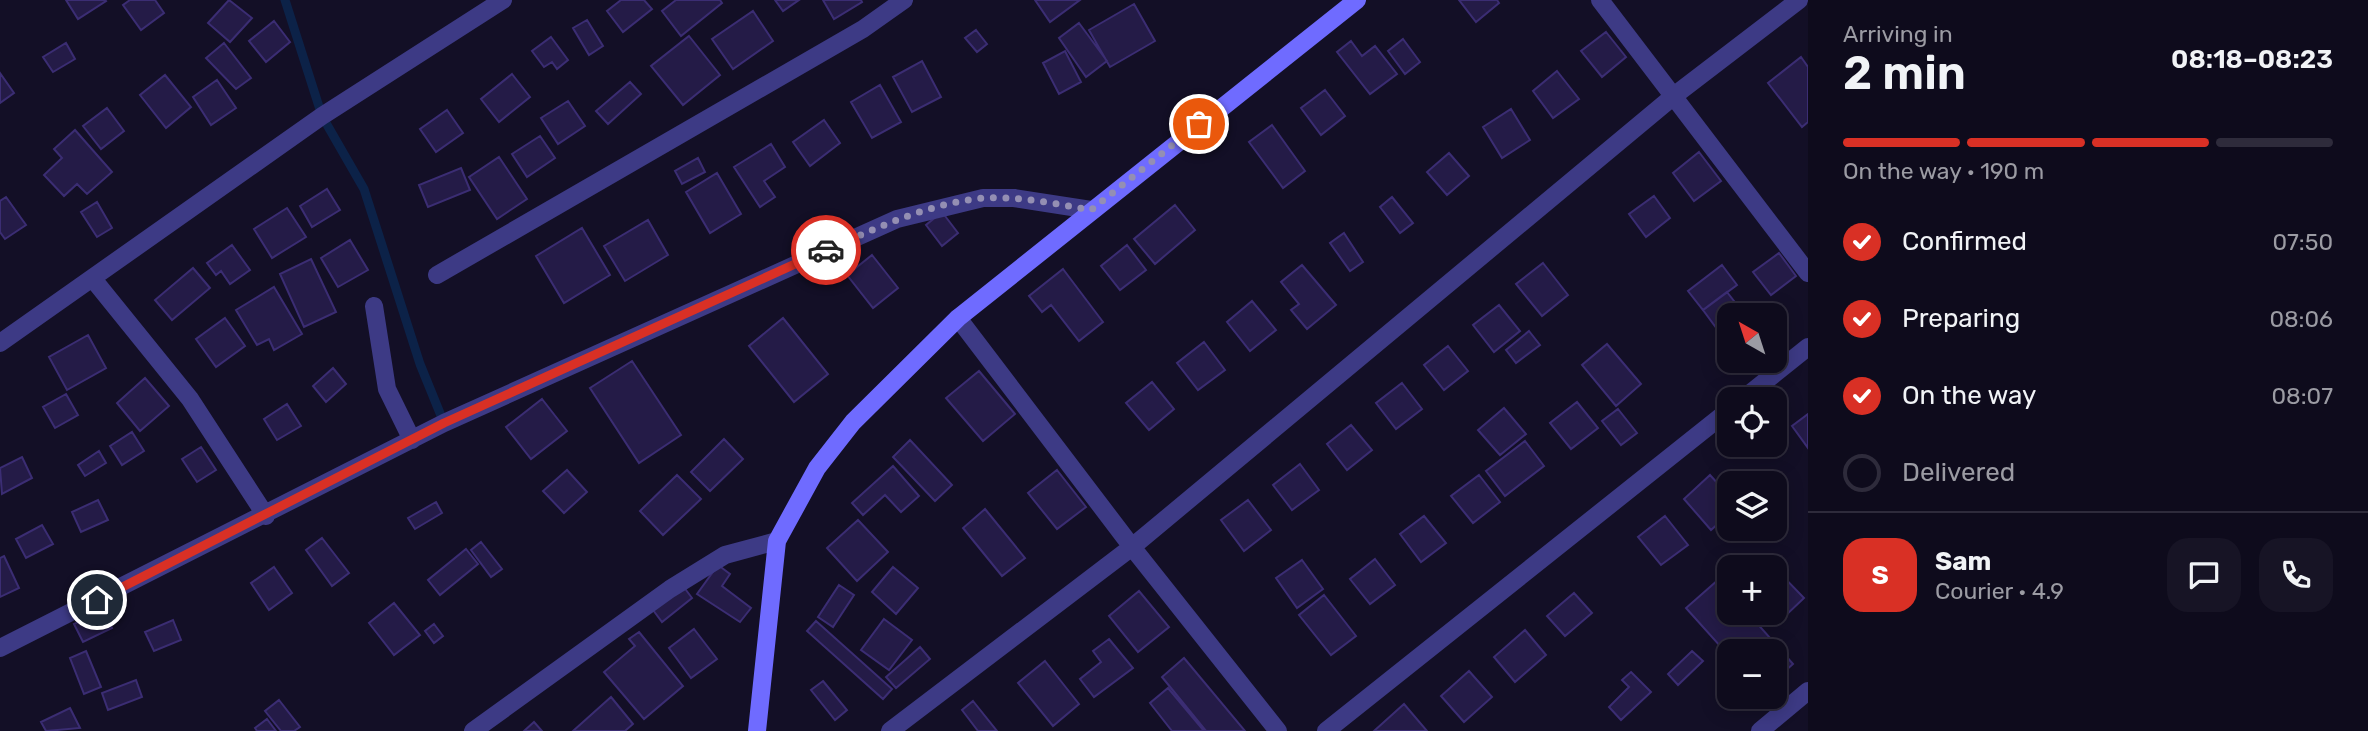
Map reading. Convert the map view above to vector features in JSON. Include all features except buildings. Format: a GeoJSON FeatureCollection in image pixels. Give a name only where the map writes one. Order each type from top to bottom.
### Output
{"type":"FeatureCollection","features":[{"type":"Feature","properties":{"kind":"street"},"geometry":{"type":"LineString","coordinates":[[0,343],[322,116],[503,0]]}},
{"type":"Feature","properties":{"kind":"street"},"geometry":{"type":"LineString","coordinates":[[437,275],[863,29],[905,0]]}},
{"type":"Feature","properties":{"kind":"street"},"geometry":{"type":"LineString","coordinates":[[757,731],[777,541],[817,468],[853,422],[958,318],[1357,0]]}},
{"type":"Feature","properties":{"kind":"street"},"geometry":{"type":"LineString","coordinates":[[1600,0],[1808,273]]}},
{"type":"Feature","properties":{"kind":"street"},"geometry":{"type":"LineString","coordinates":[[890,731],[1132,547],[1675,95],[1799,0]]}},
{"type":"Feature","properties":{"kind":"street"},"geometry":{"type":"LineString","coordinates":[[0,648],[412,440],[897,219],[983,198],[1014,198],[1091,210]]}},
{"type":"Feature","properties":{"kind":"street"},"geometry":{"type":"LineString","coordinates":[[93,279],[190,399],[266,516]]}},
{"type":"Feature","properties":{"kind":"street"},"geometry":{"type":"LineString","coordinates":[[374,306],[387,389],[412,440]]}},
{"type":"Feature","properties":{"kind":"street"},"geometry":{"type":"LineString","coordinates":[[958,318],[1132,547],[1278,731]]}},
{"type":"Feature","properties":{"kind":"street"},"geometry":{"type":"LineString","coordinates":[[1758,387],[1808,347]]}},
{"type":"Feature","properties":{"kind":"street"},"geometry":{"type":"LineString","coordinates":[[1326,731],[1717,420]]}},
{"type":"Feature","properties":{"kind":"street"},"geometry":{"type":"LineString","coordinates":[[473,731],[670,589],[725,555],[777,541]]}},
{"type":"Feature","properties":{"kind":"street"},"geometry":{"type":"LineString","coordinates":[[1760,731],[1808,691]]}},
{"type":"Feature","properties":{"kind":"waterway"},"geometry":{"type":"LineString","coordinates":[[285,0],[322,116],[364,189],[420,364],[444,423]]}},
{"type":"Feature","properties":{"kind":"way so far"},"geometry":{"type":"LineString","coordinates":[[826,250],[897,219],[983,198],[1014,198],[1091,210],[1199,124]]}},
{"type":"Feature","properties":{"kind":"route"},"geometry":{"type":"LineString","coordinates":[[97,600],[444,423],[826,250]]}}]}
